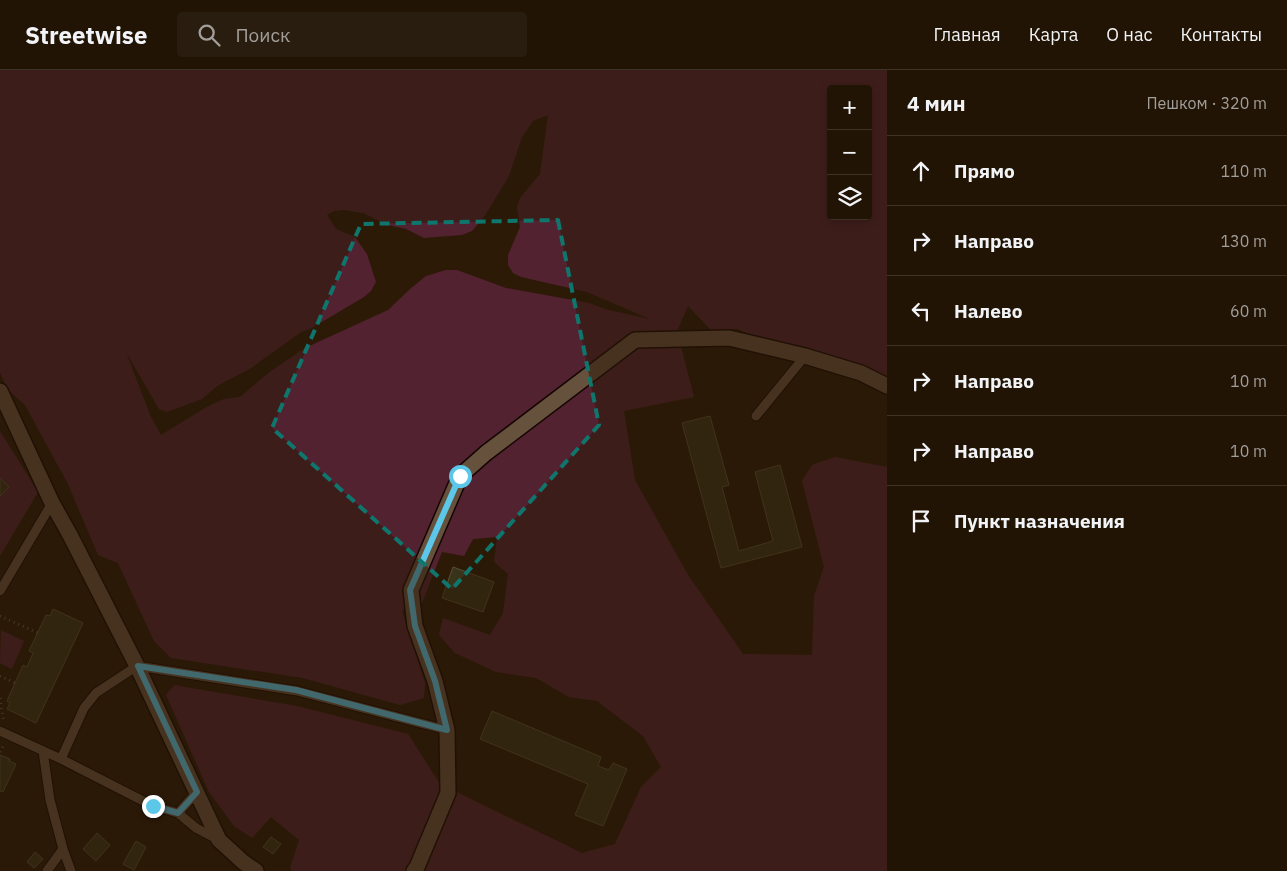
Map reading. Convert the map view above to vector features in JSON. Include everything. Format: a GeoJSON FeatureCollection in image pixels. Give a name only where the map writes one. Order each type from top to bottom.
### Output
{"type":"FeatureCollection","features":[{"type":"Feature","properties":{"kind":"street"},"geometry":{"type":"LineString","coordinates":[[414,871],[448,793],[447,730],[435,681],[415,626],[410,590],[460,476],[486,453],[635,340],[729,338],[805,356],[861,373],[887,386]]}},
{"type":"Feature","properties":{"kind":"street"},"geometry":{"type":"LineString","coordinates":[[0,391],[52,503],[138,666],[219,840],[241,866],[256,871]]}},
{"type":"Feature","properties":{"kind":"lane"},"geometry":{"type":"LineString","coordinates":[[756,416],[805,356]]}},
{"type":"Feature","properties":{"kind":"lane"},"geometry":{"type":"LineString","coordinates":[[0,591],[52,503]]}},
{"type":"Feature","properties":{"kind":"lane"},"geometry":{"type":"LineString","coordinates":[[60,759],[84,708],[96,693],[138,666],[296,690],[447,730]]}},
{"type":"Feature","properties":{"kind":"lane"},"geometry":{"type":"LineString","coordinates":[[4,733],[153,806],[178,813],[196,828],[219,840]]}},
{"type":"Feature","properties":{"kind":"lane"},"geometry":{"type":"LineString","coordinates":[[43,751],[50,800],[71,871]]}},
{"type":"Feature","properties":{"kind":"lane"},"geometry":{"type":"LineString","coordinates":[[178,813],[197,792]]}},
{"type":"Feature","properties":{"kind":"lane"},"geometry":{"type":"LineString","coordinates":[[47,871],[63,849]]}},
{"type":"Feature","properties":{"kind":"path"},"geometry":{"type":"LineString","coordinates":[[0,616],[38,633]]}},
{"type":"Feature","properties":{"kind":"path"},"geometry":{"type":"LineString","coordinates":[[0,676],[15,683]]}},
{"type":"Feature","properties":{"kind":"path"},"geometry":{"type":"LineString","coordinates":[[0,698],[4,733]]}},
{"type":"Feature","properties":{"kind":"path"},"geometry":{"type":"LineString","coordinates":[[0,752],[3,745]]}},
{"type":"Feature","properties":{"kind":"highlighted area"},"geometry":{"type":"Polygon","coordinates":[[[558,220],[599,425],[452,589],[272,428],[361,224],[558,220]]]}},
{"type":"Feature","properties":{"kind":"shaded area"},"geometry":{"type":"Polygon","coordinates":[[[0,70],[887,70],[887,384],[811,363],[787,360],[770,345],[738,329],[711,330],[688,306],[677,331],[694,397],[624,411],[635,480],[688,575],[743,654],[812,655],[814,596],[824,567],[802,481],[812,465],[835,457],[887,467],[887,871],[292,871],[290,868],[299,840],[271,817],[252,838],[234,826],[209,792],[166,695],[174,685],[297,706],[408,734],[440,784],[582,853],[615,844],[641,787],[661,767],[643,736],[597,701],[569,697],[536,678],[496,672],[455,653],[439,635],[443,618],[490,635],[503,613],[508,574],[494,562],[497,537],[473,539],[464,556],[442,552],[422,603],[402,611],[425,683],[424,698],[400,705],[303,678],[171,658],[154,641],[118,563],[98,555],[68,484],[25,405],[7,389],[0,372],[0,70]],[[548,115],[533,121],[522,137],[509,176],[484,217],[472,231],[462,235],[424,238],[406,229],[388,225],[363,213],[344,210],[334,211],[327,215],[336,229],[355,237],[367,254],[376,282],[371,291],[310,329],[301,332],[251,368],[217,386],[202,399],[167,412],[159,409],[126,352],[150,415],[161,435],[205,408],[224,399],[240,397],[271,371],[305,348],[388,310],[426,276],[446,270],[457,270],[506,288],[589,303],[608,310],[650,319],[587,292],[521,277],[513,273],[508,265],[508,255],[520,227],[517,208],[520,198],[540,174],[548,115]]]}},
{"type":"Feature","properties":{"kind":"shaded area"},"geometry":{"type":"Polygon","coordinates":[[[0,431],[38,492],[0,556],[0,431]]]}},
{"type":"Feature","properties":{"kind":"shaded area"},"geometry":{"type":"Polygon","coordinates":[[[1,630],[24,641],[12,669],[0,663],[1,630]]]}},
{"type":"Feature","properties":{"kind":"building"},"geometry":{"type":"Polygon","coordinates":[[[710,416],[729,485],[722,487],[739,551],[773,541],[755,472],[780,465],[802,547],[721,568],[682,423],[710,416]]]}},
{"type":"Feature","properties":{"kind":"building"},"geometry":{"type":"Polygon","coordinates":[[[0,478],[9,487],[0,496],[0,478]]]}},
{"type":"Feature","properties":{"kind":"building"},"geometry":{"type":"Polygon","coordinates":[[[453,567],[494,582],[483,612],[442,598],[453,567]]]}},
{"type":"Feature","properties":{"kind":"building"},"geometry":{"type":"Polygon","coordinates":[[[53,609],[83,623],[36,723],[7,709],[10,703],[7,701],[23,665],[27,667],[33,653],[29,651],[46,615],[50,616],[53,609]]]}},
{"type":"Feature","properties":{"kind":"building"},"geometry":{"type":"Polygon","coordinates":[[[492,711],[601,757],[598,766],[609,770],[613,763],[627,769],[603,826],[575,815],[588,784],[480,739],[492,711]]]}},
{"type":"Feature","properties":{"kind":"building"},"geometry":{"type":"Polygon","coordinates":[[[0,755],[16,764],[3,792],[0,791],[0,755]]]}},
{"type":"Feature","properties":{"kind":"building"},"geometry":{"type":"Polygon","coordinates":[[[97,833],[110,845],[96,861],[83,849],[97,833]]]}},
{"type":"Feature","properties":{"kind":"building"},"geometry":{"type":"Polygon","coordinates":[[[271,837],[281,844],[273,854],[263,847],[271,837]]]}},
{"type":"Feature","properties":{"kind":"building"},"geometry":{"type":"Polygon","coordinates":[[[136,841],[146,847],[134,870],[123,864],[136,841]]]}},
{"type":"Feature","properties":{"kind":"building"},"geometry":{"type":"Polygon","coordinates":[[[35,852],[43,859],[34,868],[27,862],[35,852]]]}},
{"type":"Feature","properties":{"kind":"route"},"geometry":{"type":"LineString","coordinates":[[153,806],[178,813],[197,792],[138,666],[296,690],[447,730],[435,681],[415,626],[410,590],[460,476]]}}]}
